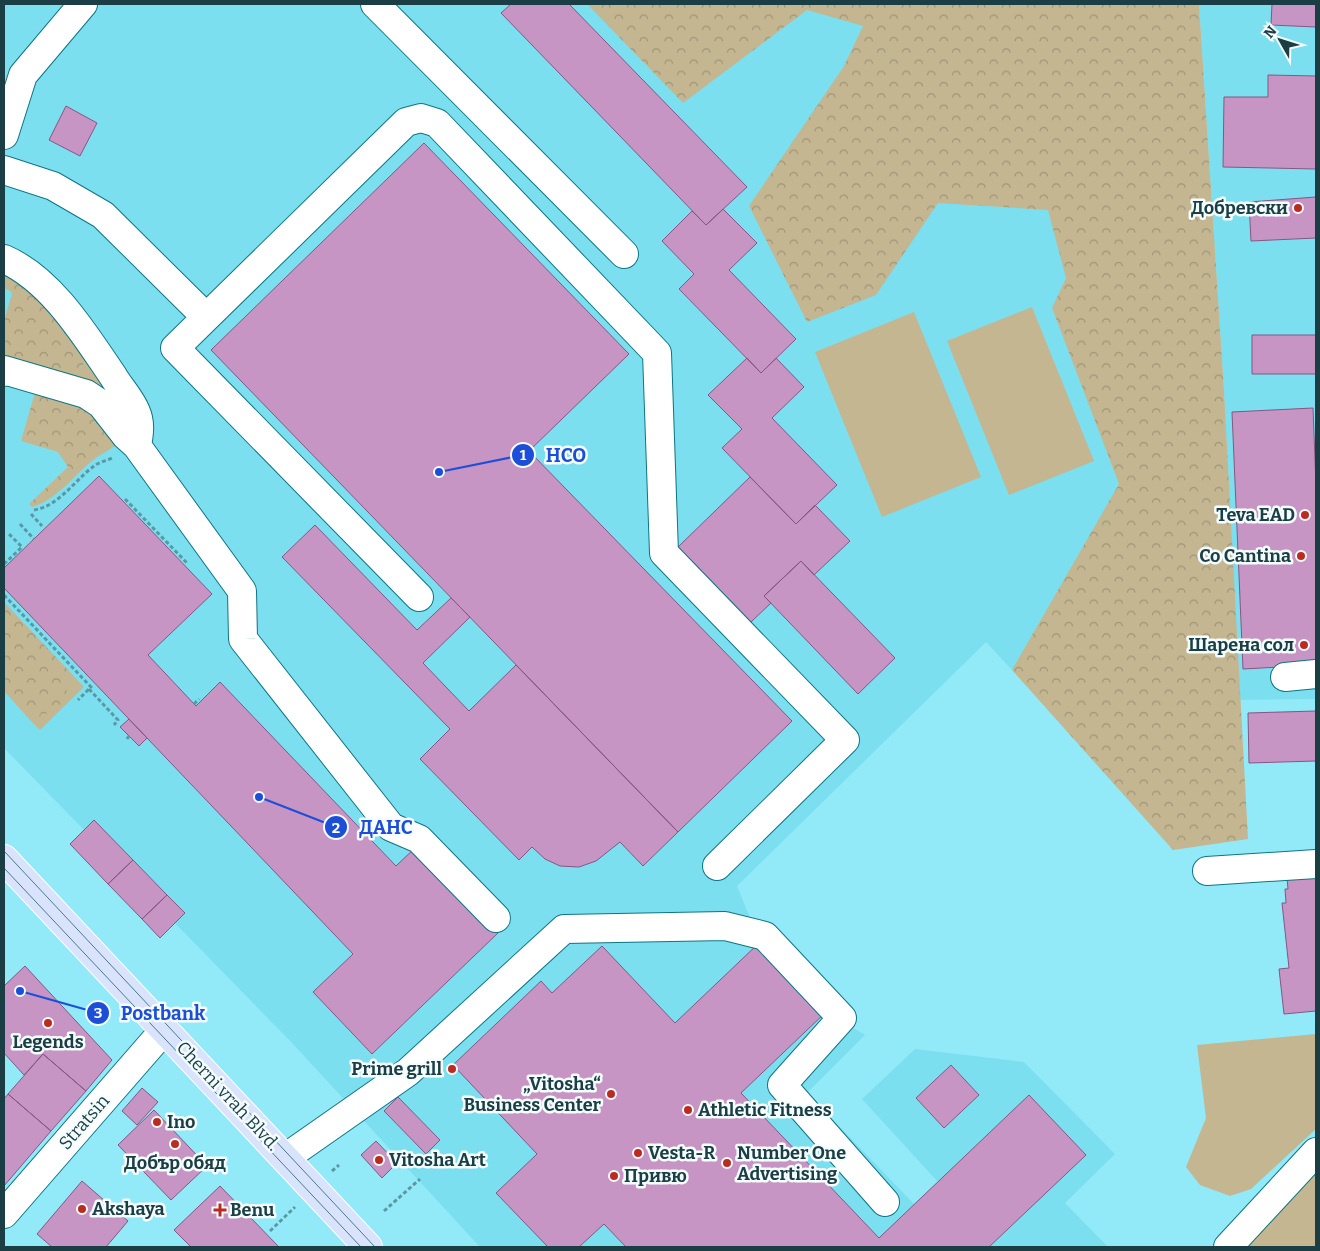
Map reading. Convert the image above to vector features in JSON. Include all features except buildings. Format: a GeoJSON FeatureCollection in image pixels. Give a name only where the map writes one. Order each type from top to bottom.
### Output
{"type":"FeatureCollection","features":[{"type":"Feature","properties":{"kind":"main road","name":"Cherni vrah Blvd."},"geometry":{"type":"LineString","coordinates":[[4,859],[368,1247]]}},
{"type":"Feature","properties":{"kind":"street"},"geometry":{"type":"LineString","coordinates":[[4,135],[23,75],[84,4]]}},
{"type":"Feature","properties":{"kind":"street"},"geometry":{"type":"LineString","coordinates":[[375,4],[624,254]]}},
{"type":"Feature","properties":{"kind":"street"},"geometry":{"type":"LineString","coordinates":[[419,598],[175,348],[406,122],[421,118],[437,123],[656,353],[664,553],[845,740],[717,866]]}},
{"type":"Feature","properties":{"kind":"street"},"geometry":{"type":"LineString","coordinates":[[4,170],[53,186],[103,215],[206,317]]}},
{"type":"Feature","properties":{"kind":"street"},"geometry":{"type":"LineString","coordinates":[[8,263],[37,280],[79,327],[136,412],[140,431],[137,446]]}},
{"type":"Feature","properties":{"kind":"street"},"geometry":{"type":"LineString","coordinates":[[4,372],[4,370],[86,394],[101,404],[126,436],[137,446],[242,591],[243,639],[391,827],[419,839],[496,918]]}},
{"type":"Feature","properties":{"kind":"street"},"geometry":{"type":"LineString","coordinates":[[1285,677],[1316,674]]}},
{"type":"Feature","properties":{"kind":"street"},"geometry":{"type":"LineString","coordinates":[[1207,871],[1316,864]]}},
{"type":"Feature","properties":{"kind":"street"},"geometry":{"type":"LineString","coordinates":[[285,1158],[408,1072],[564,929],[725,926],[765,936],[842,1018],[782,1085],[885,1202]]}},
{"type":"Feature","properties":{"kind":"street","name":"Stratsin"},"geometry":{"type":"LineString","coordinates":[[4,1214],[165,1029]]}},
{"type":"Feature","properties":{"kind":"street"},"geometry":{"type":"LineString","coordinates":[[1228,1247],[1316,1152]]}},
{"type":"Feature","properties":{"kind":"path"},"geometry":{"type":"LineString","coordinates":[[34,510],[43,509],[95,465],[119,456],[137,446]]}},
{"type":"Feature","properties":{"kind":"path"},"geometry":{"type":"LineString","coordinates":[[125,499],[185,562]]}},
{"type":"Feature","properties":{"kind":"path"},"geometry":{"type":"LineString","coordinates":[[30,514],[42,526]]}},
{"type":"Feature","properties":{"kind":"path"},"geometry":{"type":"LineString","coordinates":[[20,524],[34,539]]}},
{"type":"Feature","properties":{"kind":"path"},"geometry":{"type":"LineString","coordinates":[[4,564],[22,547],[10,534]]}},
{"type":"Feature","properties":{"kind":"path"},"geometry":{"type":"LineString","coordinates":[[4,595],[92,687],[78,700]]}},
{"type":"Feature","properties":{"kind":"path"},"geometry":{"type":"LineString","coordinates":[[89,690],[118,720],[114,725]]}},
{"type":"Feature","properties":{"kind":"path"},"geometry":{"type":"LineString","coordinates":[[194,704],[199,699]]}},
{"type":"Feature","properties":{"kind":"path"},"geometry":{"type":"LineString","coordinates":[[332,1172],[339,1165]]}},
{"type":"Feature","properties":{"kind":"path"},"geometry":{"type":"LineString","coordinates":[[384,1211],[420,1179]]}},
{"type":"Feature","properties":{"kind":"path"},"geometry":{"type":"LineString","coordinates":[[270,1231],[298,1204]]}},
{"type":"Feature","properties":{"kind":"shaded area"},"geometry":{"type":"Polygon","coordinates":[[[4,4],[1006,4],[1165,494],[1012,670],[986,642],[737,886],[760,942],[826,1012],[865,1035],[807,1093],[914,1204],[938,1182],[862,1099],[915,1049],[1024,1062],[1115,1154],[1065,1203],[1108,1247],[480,1247],[294,1045],[4,748],[4,4]]]}},
{"type":"Feature","properties":{"kind":"shaded area"},"geometry":{"type":"Polygon","coordinates":[[[1199,4],[1316,4],[1316,699],[1240,700],[1224,390],[1199,4]]]}},
{"type":"Feature","properties":{"kind":"green space"},"geometry":{"type":"Polygon","coordinates":[[[587,4],[1199,4],[1224,390],[1248,839],[1173,850],[1012,670],[1119,484],[1052,308],[1066,278],[1048,210],[938,203],[876,295],[807,322],[749,206],[844,66],[863,26],[807,10],[683,103],[587,4]]]}},
{"type":"Feature","properties":{"kind":"green space"},"geometry":{"type":"Polygon","coordinates":[[[4,274],[26,286],[60,323],[87,358],[81,368],[70,376],[4,356],[4,321],[12,294],[4,288],[4,274]]]}},
{"type":"Feature","properties":{"kind":"green space"},"geometry":{"type":"Polygon","coordinates":[[[1032,307],[1094,461],[1009,495],[947,341],[1032,307]]]}},
{"type":"Feature","properties":{"kind":"green space"},"geometry":{"type":"Polygon","coordinates":[[[914,312],[981,477],[882,517],[815,352],[914,312]]]}},
{"type":"Feature","properties":{"kind":"green space"},"geometry":{"type":"Polygon","coordinates":[[[87,358],[109,392],[103,396],[70,376],[81,368],[87,358]]]}},
{"type":"Feature","properties":{"kind":"green space"},"geometry":{"type":"Polygon","coordinates":[[[36,389],[80,402],[113,433],[115,446],[92,461],[57,494],[32,507],[29,504],[68,467],[58,452],[21,441],[36,389]]]}},
{"type":"Feature","properties":{"kind":"green space"},"geometry":{"type":"Polygon","coordinates":[[[4,602],[71,673],[66,694],[60,705],[52,713],[40,714],[41,716],[38,721],[29,719],[4,691],[4,602]]]}},
{"type":"Feature","properties":{"kind":"green space"},"geometry":{"type":"Polygon","coordinates":[[[71,673],[84,687],[40,730],[29,719],[34,719],[43,712],[54,711],[66,692],[71,673]]]}},
{"type":"Feature","properties":{"kind":"green space"},"geometry":{"type":"Polygon","coordinates":[[[1316,1034],[1316,1129],[1251,1189],[1230,1196],[1200,1185],[1186,1167],[1206,1118],[1197,1045],[1316,1034]]]}},
{"type":"Feature","properties":{"kind":"green space"},"geometry":{"type":"Polygon","coordinates":[[[1316,1169],[1316,1247],[1245,1247],[1316,1169]]]}},
{"type":"Feature","properties":{"kind":"tram line"},"geometry":{"type":"LineString","coordinates":[[4,851],[375,1247]]}},
{"type":"Feature","properties":{"kind":"tram line"},"geometry":{"type":"LineString","coordinates":[[4,868],[361,1247]]}},
{"type":"Feature","properties":{"kind":"place","name":"Добревски"},"geometry":{"type":"Point","coordinates":[1298,208]}},
{"type":"Feature","properties":{"kind":"place","name":"НСО"},"geometry":{"type":"Point","coordinates":[439,472]}},
{"type":"Feature","properties":{"kind":"place","name":"Teva EAD"},"geometry":{"type":"Point","coordinates":[1305,515]}},
{"type":"Feature","properties":{"kind":"place","name":"Co Cantina"},"geometry":{"type":"Point","coordinates":[1301,556]}},
{"type":"Feature","properties":{"kind":"place","name":"Шарена сол"},"geometry":{"type":"Point","coordinates":[1304,645]}},
{"type":"Feature","properties":{"kind":"place","name":"ДАНС"},"geometry":{"type":"Point","coordinates":[259,797]}},
{"type":"Feature","properties":{"kind":"place","name":"Postbank"},"geometry":{"type":"Point","coordinates":[20,991]}},
{"type":"Feature","properties":{"kind":"place","name":"Legends"},"geometry":{"type":"Point","coordinates":[48,1023]}},
{"type":"Feature","properties":{"kind":"place","name":"Prime grill"},"geometry":{"type":"Point","coordinates":[452,1069]}},
{"type":"Feature","properties":{"kind":"place","name":"„Vitosha“ Business Center"},"geometry":{"type":"Point","coordinates":[611,1094]}},
{"type":"Feature","properties":{"kind":"place","name":"Athletic Fitness"},"geometry":{"type":"Point","coordinates":[688,1110]}},
{"type":"Feature","properties":{"kind":"place","name":"Ino"},"geometry":{"type":"Point","coordinates":[157,1122]}},
{"type":"Feature","properties":{"kind":"place","name":"Добър обяд"},"geometry":{"type":"Point","coordinates":[175,1144]}},
{"type":"Feature","properties":{"kind":"place","name":"Vesta-R"},"geometry":{"type":"Point","coordinates":[638,1153]}},
{"type":"Feature","properties":{"kind":"place","name":"Vitosha Art"},"geometry":{"type":"Point","coordinates":[379,1160]}},
{"type":"Feature","properties":{"kind":"place","name":"Number One Advertising"},"geometry":{"type":"Point","coordinates":[727,1163]}},
{"type":"Feature","properties":{"kind":"place","name":"Привю"},"geometry":{"type":"Point","coordinates":[614,1176]}},
{"type":"Feature","properties":{"kind":"place","name":"Akshaya"},"geometry":{"type":"Point","coordinates":[82,1209]}},
{"type":"Feature","properties":{"kind":"place","name":"Benu"},"geometry":{"type":"Point","coordinates":[220,1210]}}]}
